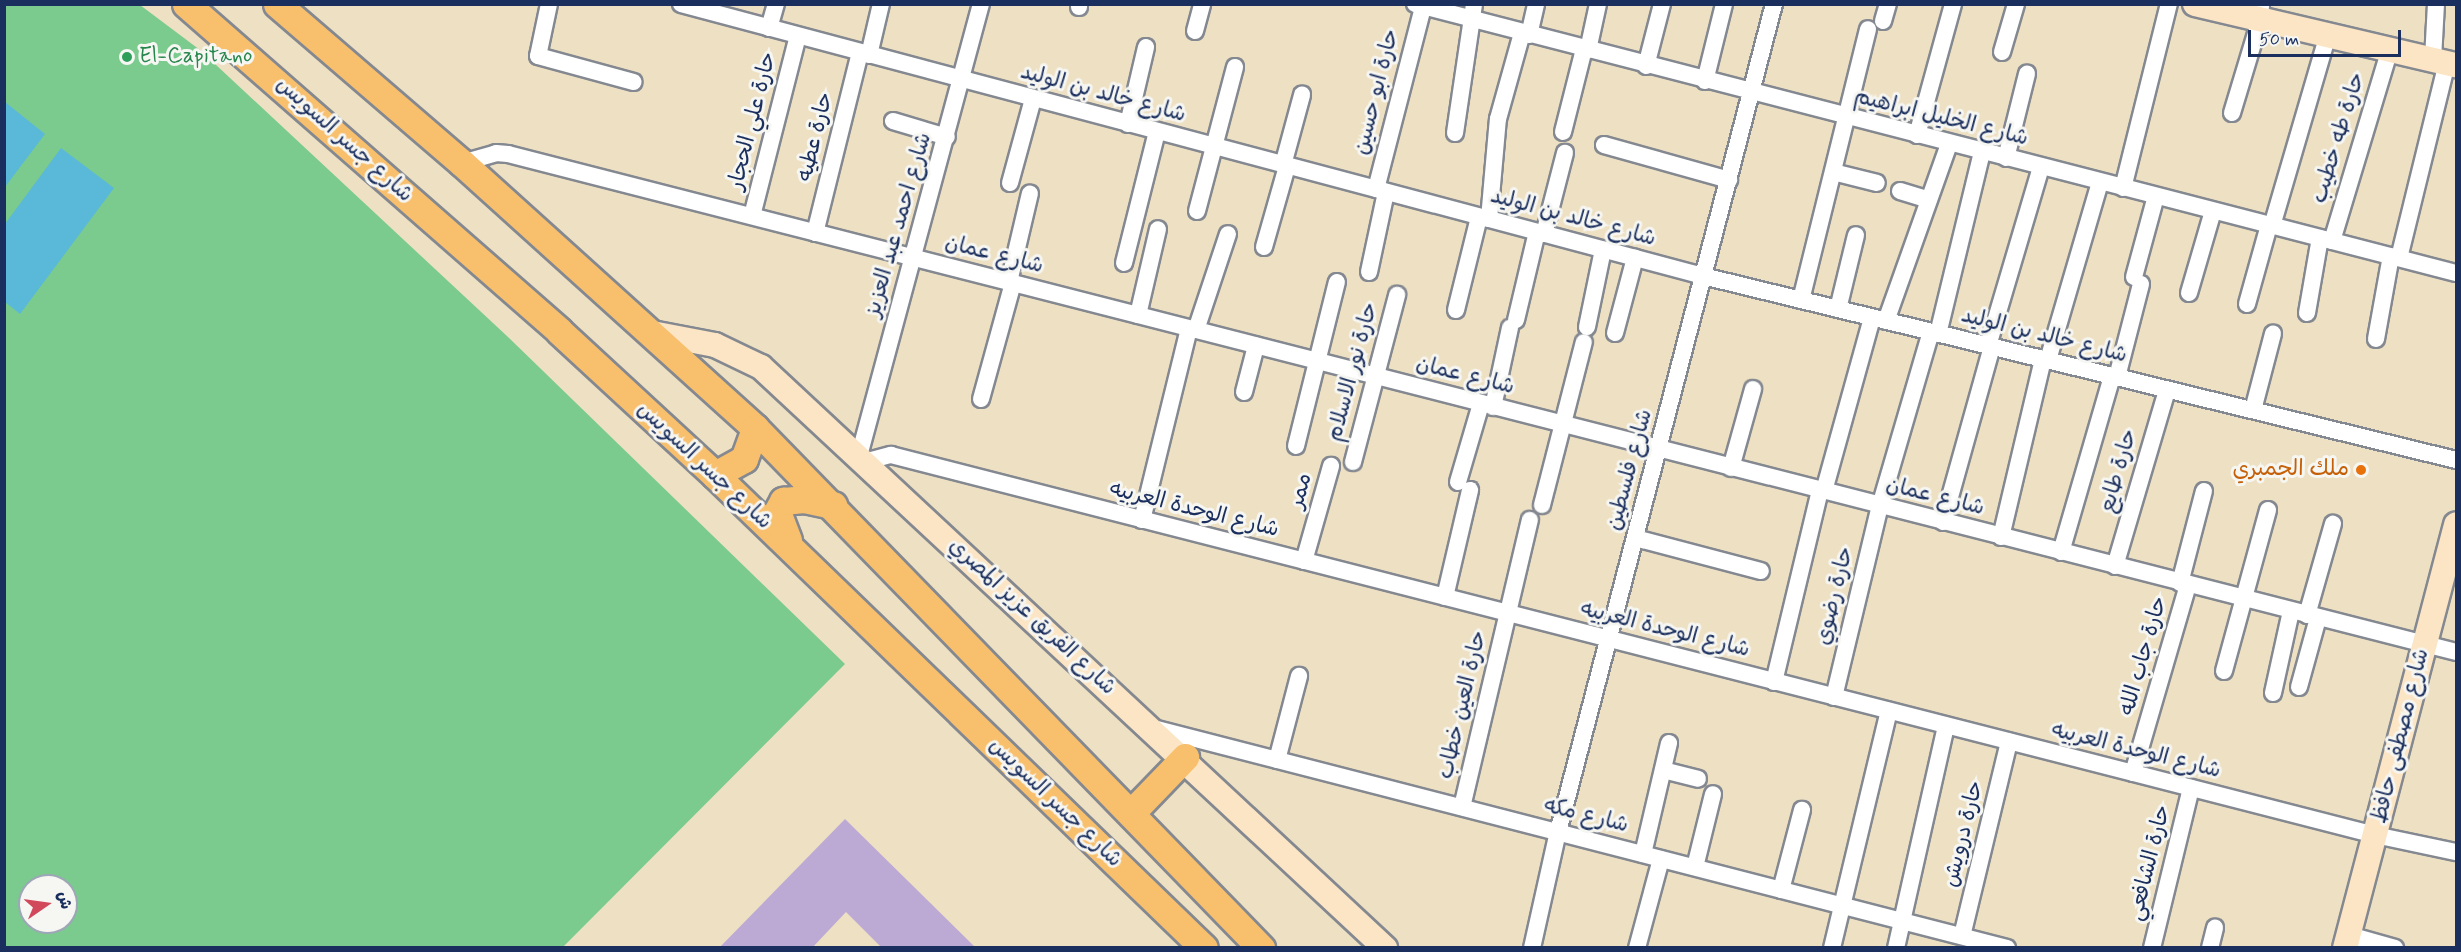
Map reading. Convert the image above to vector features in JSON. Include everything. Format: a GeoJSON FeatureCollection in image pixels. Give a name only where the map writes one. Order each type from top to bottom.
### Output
{"type":"FeatureCollection","features":[{"type":"Feature","properties":{"kind":"main road","name":"شارع جسر السويس"},"geometry":{"type":"LineString","coordinates":[[186,4],[550,323],[715,475],[1204,948]]}},
{"type":"Feature","properties":{"kind":"main road","name":"شارع جسر السويس"},"geometry":{"type":"LineString","coordinates":[[277,4],[462,163],[557,252],[652,333],[755,428],[833,505],[1261,948]]}},
{"type":"Feature","properties":{"kind":"main road"},"geometry":{"type":"LineString","coordinates":[[715,475],[744,459],[755,428]]}},
{"type":"Feature","properties":{"kind":"main road"},"geometry":{"type":"LineString","coordinates":[[793,548],[779,522],[778,505],[791,499],[833,505]]}},
{"type":"Feature","properties":{"kind":"main road"},"geometry":{"type":"LineString","coordinates":[[1131,813],[1185,757]]}},
{"type":"Feature","properties":{"kind":"street"},"geometry":{"type":"LineString","coordinates":[[549,4],[538,56],[634,82]]}},
{"type":"Feature","properties":{"kind":"street","name":"شارع خالد بن الوليد"},"geometry":{"type":"LineString","coordinates":[[681,4],[963,81],[1703,276],[2457,460]]}},
{"type":"Feature","properties":{"kind":"street"},"geometry":{"type":"LineString","coordinates":[[769,28],[776,4]]}},
{"type":"Feature","properties":{"kind":"street","name":"حارة عطيه"},"geometry":{"type":"LineString","coordinates":[[815,232],[881,4]]}},
{"type":"Feature","properties":{"kind":"street","name":"شارع احمد عبد العزيز"},"geometry":{"type":"LineString","coordinates":[[861,459],[913,258],[963,81],[981,4]]}},
{"type":"Feature","properties":{"kind":"street"},"geometry":{"type":"LineString","coordinates":[[1195,31],[1202,4]]}},
{"type":"Feature","properties":{"kind":"street"},"geometry":{"type":"LineString","coordinates":[[1456,310],[1484,218],[1498,119],[1536,4]]}},
{"type":"Feature","properties":{"kind":"street"},"geometry":{"type":"LineString","coordinates":[[1563,132],[1598,4]]}},
{"type":"Feature","properties":{"kind":"street"},"geometry":{"type":"LineString","coordinates":[[1646,66],[1662,4]]}},
{"type":"Feature","properties":{"kind":"street"},"geometry":{"type":"LineString","coordinates":[[1705,81],[1724,4]]}},
{"type":"Feature","properties":{"kind":"street","name":"شارع فلسطين"},"geometry":{"type":"LineString","coordinates":[[1532,948],[1558,832],[1774,4]]}},
{"type":"Feature","properties":{"kind":"street"},"geometry":{"type":"LineString","coordinates":[[1801,300],[1846,117],[1876,25],[1888,4]]}},
{"type":"Feature","properties":{"kind":"street"},"geometry":{"type":"LineString","coordinates":[[1917,135],[1953,4]]}},
{"type":"Feature","properties":{"kind":"street"},"geometry":{"type":"LineString","coordinates":[[2002,52],[2016,4]]}},
{"type":"Feature","properties":{"kind":"street"},"geometry":{"type":"LineString","coordinates":[[2122,188],[2169,4]]}},
{"type":"Feature","properties":{"kind":"street"},"geometry":{"type":"LineString","coordinates":[[2195,4],[2261,12],[2328,35],[2446,62]]}},
{"type":"Feature","properties":{"kind":"street"},"geometry":{"type":"LineString","coordinates":[[2376,339],[2446,62],[2436,4]]}},
{"type":"Feature","properties":{"kind":"street","name":"شارع الخليل ابراهيم"},"geometry":{"type":"LineString","coordinates":[[1419,6],[1472,12],[1526,34],[1646,66],[2457,273]]}},
{"type":"Feature","properties":{"kind":"street","name":"حارة ابو حسين"},"geometry":{"type":"LineString","coordinates":[[1369,272],[1381,191],[1419,6]]}},
{"type":"Feature","properties":{"kind":"street"},"geometry":{"type":"LineString","coordinates":[[1455,133],[1472,12]]}},
{"type":"Feature","properties":{"kind":"street"},"geometry":{"type":"LineString","coordinates":[[2232,113],[2261,12]]}},
{"type":"Feature","properties":{"kind":"street"},"geometry":{"type":"LineString","coordinates":[[2247,304],[2328,35]]}},
{"type":"Feature","properties":{"kind":"street","name":"حارة علي الحجار"},"geometry":{"type":"LineString","coordinates":[[752,216],[798,36]]}},
{"type":"Feature","properties":{"kind":"street"},"geometry":{"type":"LineString","coordinates":[[1128,124],[1146,47]]}},
{"type":"Feature","properties":{"kind":"street","name":"حارة طه خطيب"},"geometry":{"type":"LineString","coordinates":[[2307,313],[2326,239],[2390,49]]}},
{"type":"Feature","properties":{"kind":"street"},"geometry":{"type":"LineString","coordinates":[[1197,211],[1234,67]]}},
{"type":"Feature","properties":{"kind":"street"},"geometry":{"type":"LineString","coordinates":[[2006,158],[2027,75]]}},
{"type":"Feature","properties":{"kind":"street"},"geometry":{"type":"LineString","coordinates":[[1264,247],[1302,95]]}},
{"type":"Feature","properties":{"kind":"street"},"geometry":{"type":"LineString","coordinates":[[1010,183],[1033,99]]}},
{"type":"Feature","properties":{"kind":"street"},"geometry":{"type":"LineString","coordinates":[[893,121],[947,137]]}},
{"type":"Feature","properties":{"kind":"street"},"geometry":{"type":"LineString","coordinates":[[1124,263],[1157,132]]}},
{"type":"Feature","properties":{"kind":"street"},"geometry":{"type":"LineString","coordinates":[[1774,682],[1822,491],[1879,319],[1918,229],[1949,144]]}},
{"type":"Feature","properties":{"kind":"street"},"geometry":{"type":"LineString","coordinates":[[1604,145],[1729,180]]}},
{"type":"Feature","properties":{"kind":"street","name":"حارة رضوي"},"geometry":{"type":"LineString","coordinates":[[1834,697],[1880,506],[1934,333],[1982,152]]}},
{"type":"Feature","properties":{"kind":"street","name":"شارع عمان"},"geometry":{"type":"LineString","coordinates":[[462,163],[496,153],[508,154],[2242,599],[2457,652]]}},
{"type":"Feature","properties":{"kind":"street"},"geometry":{"type":"LineString","coordinates":[[1445,597],[1464,486],[1564,153]]}},
{"type":"Feature","properties":{"kind":"street"},"geometry":{"type":"LineString","coordinates":[[1943,522],[2041,167]]}},
{"type":"Feature","properties":{"kind":"street"},"geometry":{"type":"LineString","coordinates":[[1833,172],[1877,183]]}},
{"type":"Feature","properties":{"kind":"street"},"geometry":{"type":"LineString","coordinates":[[2001,537],[2020,453],[2100,182]]}},
{"type":"Feature","properties":{"kind":"street"},"geometry":{"type":"LineString","coordinates":[[1900,191],[1929,200]]}},
{"type":"Feature","properties":{"kind":"street"},"geometry":{"type":"LineString","coordinates":[[981,399],[1011,283],[1030,193]]}},
{"type":"Feature","properties":{"kind":"street"},"geometry":{"type":"LineString","coordinates":[[2061,552],[2114,376],[2156,196]]}},
{"type":"Feature","properties":{"kind":"street"},"geometry":{"type":"LineString","coordinates":[[2189,293],[2213,211]]}},
{"type":"Feature","properties":{"kind":"street"},"geometry":{"type":"LineString","coordinates":[[1138,315],[1158,229]]}},
{"type":"Feature","properties":{"kind":"street"},"geometry":{"type":"LineString","coordinates":[[1142,520],[1192,329],[1228,234]]}},
{"type":"Feature","properties":{"kind":"street"},"geometry":{"type":"LineString","coordinates":[[1838,309],[1856,235]]}},
{"type":"Feature","properties":{"kind":"street"},"geometry":{"type":"LineString","coordinates":[[1542,505],[1585,334],[1603,250]]}},
{"type":"Feature","properties":{"kind":"street"},"geometry":{"type":"LineString","coordinates":[[1615,333],[1635,258]]}},
{"type":"Feature","properties":{"kind":"street"},"geometry":{"type":"LineString","coordinates":[[1296,446],[1337,282]]}},
{"type":"Feature","properties":{"kind":"street","name":"حارة نور الاسلام"},"geometry":{"type":"LineString","coordinates":[[1353,462],[1397,295]]}},
{"type":"Feature","properties":{"kind":"street","name":"شارع الفريق عزيز المصري"},"geometry":{"type":"LineString","coordinates":[[652,333],[695,339],[755,363],[1154,728],[1385,948]]}},
{"type":"Feature","properties":{"kind":"street"},"geometry":{"type":"LineString","coordinates":[[2253,410],[2273,334]]}},
{"type":"Feature","properties":{"kind":"street"},"geometry":{"type":"LineString","coordinates":[[1244,392],[1256,346]]}},
{"type":"Feature","properties":{"kind":"street"},"geometry":{"type":"LineString","coordinates":[[1731,468],[1753,389]]}},
{"type":"Feature","properties":{"kind":"street","name":"حارة طايع"},"geometry":{"type":"LineString","coordinates":[[2115,566],[2167,390]]}},
{"type":"Feature","properties":{"kind":"street","name":"شارع الوحدة العربيه"},"geometry":{"type":"LineString","coordinates":[[861,459],[891,455],[2133,774],[2375,835],[2457,852]]}},
{"type":"Feature","properties":{"kind":"street","name":"ممر"},"geometry":{"type":"LineString","coordinates":[[1304,561],[1331,466]]}},
{"type":"Feature","properties":{"kind":"street","name":"حارة جاب الله"},"geometry":{"type":"LineString","coordinates":[[2133,774],[2184,584],[2204,491]]}},
{"type":"Feature","properties":{"kind":"street"},"geometry":{"type":"LineString","coordinates":[[2224,671],[2268,510]]}},
{"type":"Feature","properties":{"kind":"street","name":"حارة العين خطاب"},"geometry":{"type":"LineString","coordinates":[[1462,807],[1530,520]]}},
{"type":"Feature","properties":{"kind":"street"},"geometry":{"type":"LineString","coordinates":[[2273,693],[2305,615],[2333,524]]}},
{"type":"Feature","properties":{"kind":"street","name":"شارع مصطفى حافظ"},"geometry":{"type":"LineString","coordinates":[[2347,941],[2457,524]]}},
{"type":"Feature","properties":{"kind":"street"},"geometry":{"type":"LineString","coordinates":[[1635,538],[1761,571]]}},
{"type":"Feature","properties":{"kind":"street"},"geometry":{"type":"LineString","coordinates":[[2299,687],[2305,615]]}},
{"type":"Feature","properties":{"kind":"street"},"geometry":{"type":"LineString","coordinates":[[1277,760],[1299,676]]}},
{"type":"Feature","properties":{"kind":"street"},"geometry":{"type":"LineString","coordinates":[[1832,948],[1844,906],[1889,711]]}},
{"type":"Feature","properties":{"kind":"street"},"geometry":{"type":"LineString","coordinates":[[1896,948],[1904,921],[1946,726]]}},
{"type":"Feature","properties":{"kind":"street","name":"شارع مكه"},"geometry":{"type":"LineString","coordinates":[[1154,728],[1997,946]]}},
{"type":"Feature","properties":{"kind":"street","name":"حارة درويش"},"geometry":{"type":"LineString","coordinates":[[1962,936],[2009,742]]}},
{"type":"Feature","properties":{"kind":"street"},"geometry":{"type":"LineString","coordinates":[[1643,854],[1669,743]]}},
{"type":"Feature","properties":{"kind":"street"},"geometry":{"type":"LineString","coordinates":[[1663,770],[1698,779]]}},
{"type":"Feature","properties":{"kind":"street","name":"حارة الشافعي"},"geometry":{"type":"LineString","coordinates":[[2152,948],[2191,788]]}},
{"type":"Feature","properties":{"kind":"street"},"geometry":{"type":"LineString","coordinates":[[1695,867],[1713,794]]}},
{"type":"Feature","properties":{"kind":"street"},"geometry":{"type":"LineString","coordinates":[[1781,890],[1802,810]]}},
{"type":"Feature","properties":{"kind":"street"},"geometry":{"type":"LineString","coordinates":[[1637,948],[1660,859]]}},
{"type":"Feature","properties":{"kind":"street"},"geometry":{"type":"LineString","coordinates":[[2210,948],[2215,928]]}},
{"type":"Feature","properties":{"kind":"street"},"geometry":{"type":"LineString","coordinates":[[2347,941],[2395,948]]}},
{"type":"Feature","properties":{"kind":"green space"},"geometry":{"type":"Polygon","coordinates":[[[5,5],[140,5],[200,50],[508,337],[845,664],[563,947],[5,948],[5,5]]]}},
{"type":"Feature","properties":{"kind":"water"},"geometry":{"type":"Polygon","coordinates":[[[5,102],[45,134],[4,187],[5,102]]]}},
{"type":"Feature","properties":{"kind":"water"},"geometry":{"type":"Polygon","coordinates":[[[61,148],[114,188],[20,314],[5,302],[5,224],[61,148]]]}},
{"type":"Feature","properties":{"kind":"building"},"geometry":{"type":"Polygon","coordinates":[[[845,819],[976,948],[882,948],[846,912],[812,948],[719,948],[845,819]]]}},
{"type":"Feature","properties":{"kind":"place","name":"El-Capitano"},"geometry":{"type":"Point","coordinates":[127,57]}},
{"type":"Feature","properties":{"kind":"place","name":"ملك الجمبري"},"geometry":{"type":"Point","coordinates":[2361,470]}}]}
